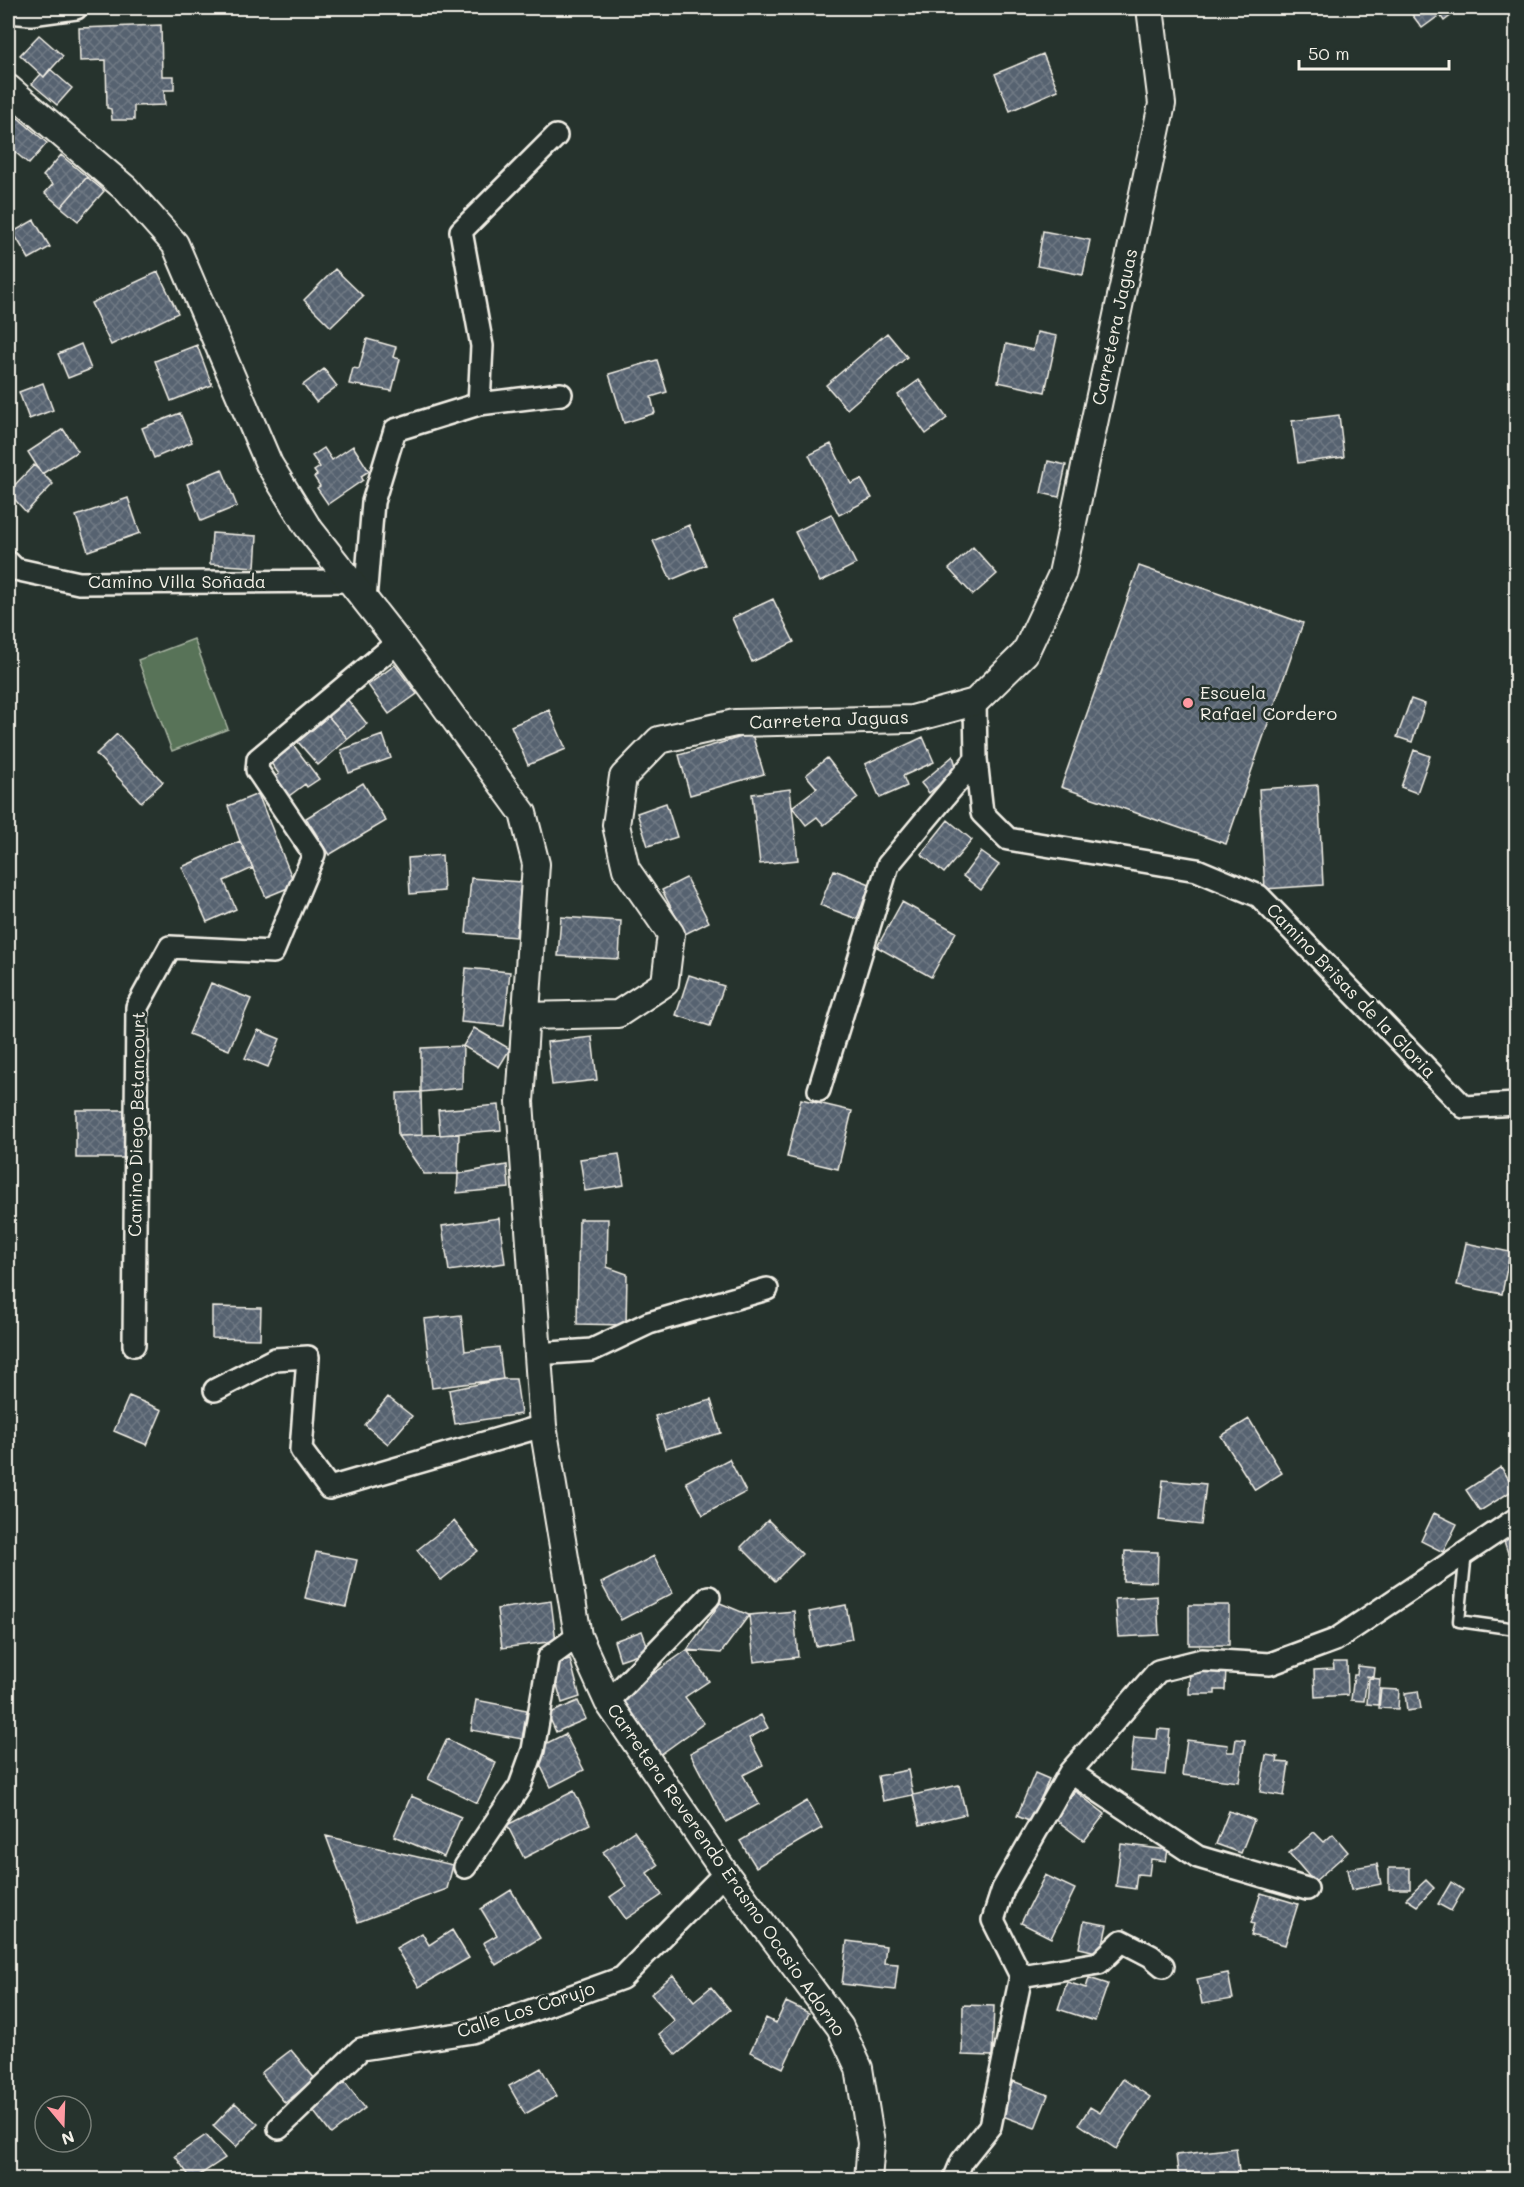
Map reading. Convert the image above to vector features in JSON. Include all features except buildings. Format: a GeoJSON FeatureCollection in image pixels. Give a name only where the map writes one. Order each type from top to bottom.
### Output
{"type":"FeatureCollection","features":[{"type":"Feature","properties":{"kind":"street"},"geometry":{"type":"LineString","coordinates":[[8,12],[31,14],[76,8]]}},
{"type":"Feature","properties":{"kind":"street","name":"Carretera Jaguas"},"geometry":{"type":"LineString","coordinates":[[525,1016],[618,1014],[666,983],[671,934],[626,869],[616,825],[623,777],[659,740],[735,723],[912,719],[975,702],[1024,653],[1062,574],[1162,104],[1150,8]]}},
{"type":"Feature","properties":{"kind":"street","name":"Carretera Reverendo Erasmo Ocasio Adorno"},"geometry":{"type":"LineString","coordinates":[[8,88],[126,189],[175,244],[269,464],[307,526],[398,642],[522,813],[536,864],[520,1102],[537,1354],[543,1426],[578,1636],[608,1702],[725,1873],[840,2027],[859,2068],[871,2143],[868,2180]]}},
{"type":"Feature","properties":{"kind":"street"},"geometry":{"type":"LineString","coordinates":[[479,404],[482,346],[461,231],[556,135]]}},
{"type":"Feature","properties":{"kind":"street"},"geometry":{"type":"LineString","coordinates":[[358,591],[373,502],[394,430],[479,404],[561,394]]}},
{"type":"Feature","properties":{"kind":"street","name":"Camino Villa Soñada"},"geometry":{"type":"LineString","coordinates":[[8,562],[15,568],[79,583],[358,591]]}},
{"type":"Feature","properties":{"kind":"street","name":"Camino Diego Betancourt"},"geometry":{"type":"LineString","coordinates":[[134,1345],[137,1007],[170,947],[273,952],[314,854],[258,770],[258,759],[398,642]]}},
{"type":"Feature","properties":{"kind":"street","name":"Camino Brisas de la Gloria"},"geometry":{"type":"LineString","coordinates":[[975,702],[976,759],[982,813],[1008,839],[1197,870],[1259,896],[1464,1107],[1516,1104]]}},
{"type":"Feature","properties":{"kind":"street"},"geometry":{"type":"LineString","coordinates":[[819,1089],[888,865],[976,759]]}},
{"type":"Feature","properties":{"kind":"street"},"geometry":{"type":"LineString","coordinates":[[537,1354],[591,1350],[649,1323],[767,1290]]}},
{"type":"Feature","properties":{"kind":"street"},"geometry":{"type":"LineString","coordinates":[[215,1389],[275,1359],[308,1357],[301,1450],[328,1488],[543,1426]]}},
{"type":"Feature","properties":{"kind":"street"},"geometry":{"type":"LineString","coordinates":[[954,2180],[962,2161],[990,2127],[1021,1976],[993,1920],[1002,1889],[1070,1772],[1158,1671],[1202,1660],[1270,1664],[1335,1640],[1516,1519]]}},
{"type":"Feature","properties":{"kind":"street"},"geometry":{"type":"LineString","coordinates":[[608,1702],[709,1597]]}},
{"type":"Feature","properties":{"kind":"street"},"geometry":{"type":"LineString","coordinates":[[465,1867],[520,1785],[533,1750],[549,1657],[578,1636]]}},
{"type":"Feature","properties":{"kind":"street"},"geometry":{"type":"LineString","coordinates":[[1070,1772],[1198,1857],[1307,1888]]}},
{"type":"Feature","properties":{"kind":"street","name":"Calle Los Corujo"},"geometry":{"type":"LineString","coordinates":[[279,2128],[361,2049],[472,2032],[622,1978],[725,1873]]}},
{"type":"Feature","properties":{"kind":"street"},"geometry":{"type":"LineString","coordinates":[[1021,1976],[1099,1963],[1122,1941],[1151,1956],[1163,1966]]}},
{"type":"Feature","properties":{"kind":"lane"},"geometry":{"type":"LineString","coordinates":[[1466,1552],[1459,1621],[1516,1629]]}},
{"type":"Feature","properties":{"kind":"green space"},"geometry":{"type":"Polygon","coordinates":[[[194,639],[228,729],[172,751],[138,660],[194,639]]]}},
{"type":"Feature","properties":{"kind":"place","name":"Escuela Rafael Cordero"},"geometry":{"type":"Point","coordinates":[1188,703]}}]}
